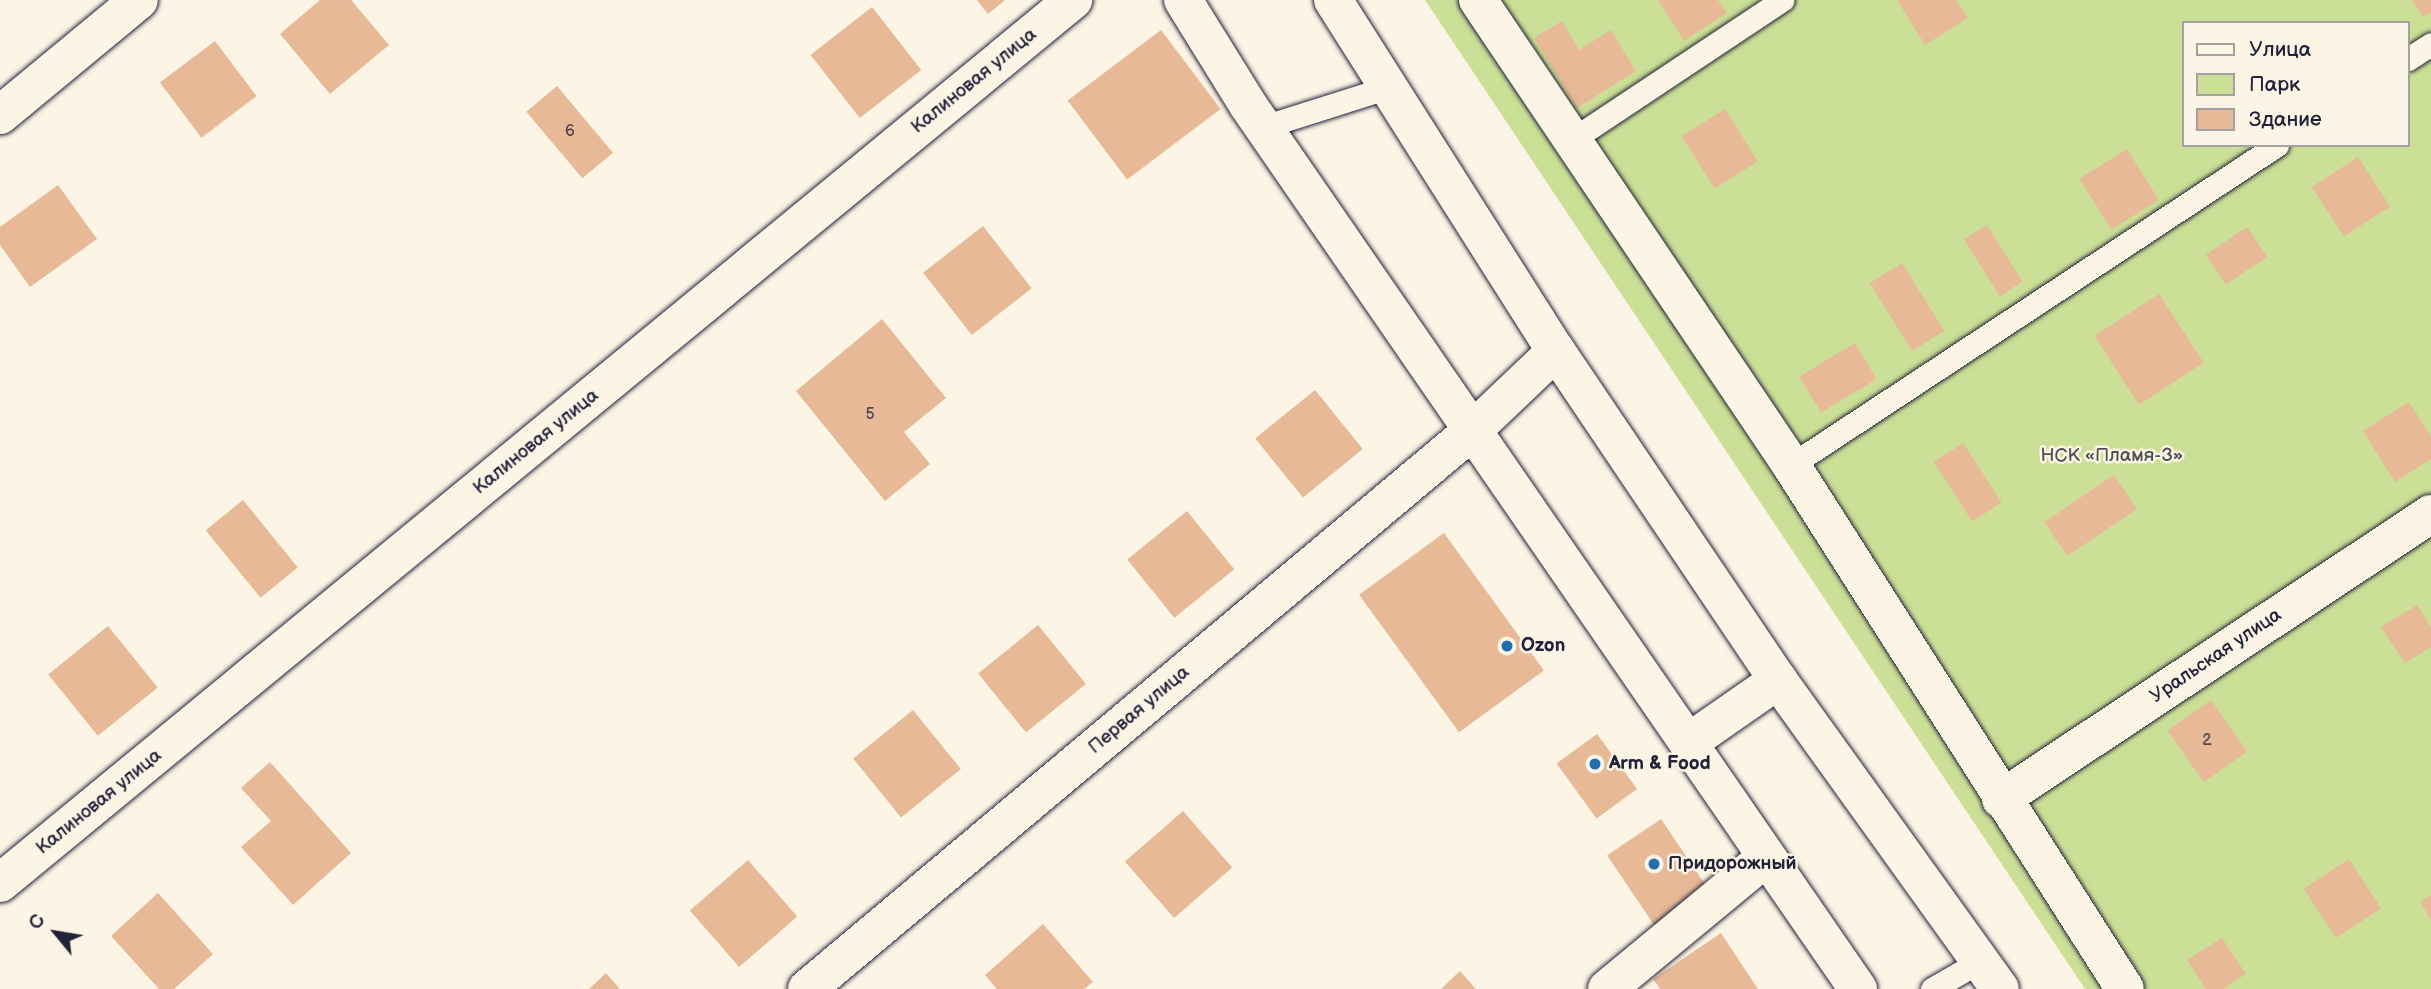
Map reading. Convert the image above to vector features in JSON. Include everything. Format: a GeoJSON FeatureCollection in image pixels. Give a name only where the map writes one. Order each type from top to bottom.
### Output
{"type":"FeatureCollection","features":[{"type":"Feature","properties":{"kind":"street"},"geometry":{"type":"LineString","coordinates":[[0,114],[139,0]]}},
{"type":"Feature","properties":{"kind":"street","name":"Калиновая улица"},"geometry":{"type":"LineString","coordinates":[[0,883],[1073,0]]}},
{"type":"Feature","properties":{"kind":"street"},"geometry":{"type":"LineString","coordinates":[[1183,0],[1264,127],[1472,431],[1692,740],[1764,859],[1858,989]]}},
{"type":"Feature","properties":{"kind":"street"},"geometry":{"type":"LineString","coordinates":[[1333,0],[1556,351],[1778,680],[1991,974]]}},
{"type":"Feature","properties":{"kind":"street"},"geometry":{"type":"LineString","coordinates":[[1478,0],[1570,141],[1791,465],[2001,799],[2125,989]]}},
{"type":"Feature","properties":{"kind":"street","name":"Первая улица"},"geometry":{"type":"LineString","coordinates":[[807,989],[1472,431],[1556,351]]}},
{"type":"Feature","properties":{"kind":"street","name":"Уральская улица"},"geometry":{"type":"LineString","coordinates":[[2001,799],[2431,514]]}},
{"type":"Feature","properties":{"kind":"street"},"geometry":{"type":"LineString","coordinates":[[1692,740],[1778,680]]}},
{"type":"Feature","properties":{"kind":"street"},"geometry":{"type":"LineString","coordinates":[[1606,989],[1764,859]]}},
{"type":"Feature","properties":{"kind":"lane"},"geometry":{"type":"LineString","coordinates":[[1570,141],[1782,0]]}},
{"type":"Feature","properties":{"kind":"lane"},"geometry":{"type":"LineString","coordinates":[[2410,58],[2431,44]]}},
{"type":"Feature","properties":{"kind":"lane"},"geometry":{"type":"LineString","coordinates":[[1264,127],[1389,88]]}},
{"type":"Feature","properties":{"kind":"lane"},"geometry":{"type":"LineString","coordinates":[[1791,465],[2274,147]]}},
{"type":"Feature","properties":{"kind":"lane"},"geometry":{"type":"LineString","coordinates":[[1933,989],[1991,974]]}},
{"type":"Feature","properties":{"kind":"green space","name":"НСК «Пламя-3»"},"geometry":{"type":"Polygon","coordinates":[[[1425,0],[2431,0],[2431,989],[2085,989],[1425,0]]]}},
{"type":"Feature","properties":{"kind":"building"},"geometry":{"type":"Polygon","coordinates":[[[320,0],[351,0],[389,45],[330,94],[280,34],[320,0]]]}},
{"type":"Feature","properties":{"kind":"building"},"geometry":{"type":"Polygon","coordinates":[[[977,0],[1005,0],[988,14],[977,0]]]}},
{"type":"Feature","properties":{"kind":"building"},"geometry":{"type":"Polygon","coordinates":[[[1658,0],[1718,0],[1727,13],[1684,41],[1658,0]]]}},
{"type":"Feature","properties":{"kind":"building"},"geometry":{"type":"Polygon","coordinates":[[[1897,0],[1956,0],[1968,18],[1925,45],[1897,0]]]}},
{"type":"Feature","properties":{"kind":"building"},"geometry":{"type":"Polygon","coordinates":[[[2412,0],[2431,0],[2431,12],[2423,17],[2412,0]]]}},
{"type":"Feature","properties":{"kind":"building"},"geometry":{"type":"Polygon","coordinates":[[[872,7],[921,70],[860,118],[811,55],[872,7]]]}},
{"type":"Feature","properties":{"kind":"building"},"geometry":{"type":"Polygon","coordinates":[[[1562,21],[1579,50],[1611,30],[1636,71],[1577,108],[1534,38],[1562,21]]]}},
{"type":"Feature","properties":{"kind":"building"},"geometry":{"type":"Polygon","coordinates":[[[1161,30],[1221,109],[1127,179],[1068,100],[1161,30]]]}},
{"type":"Feature","properties":{"kind":"building"},"geometry":{"type":"Polygon","coordinates":[[[215,41],[257,96],[201,138],[160,83],[215,41]]]}},
{"type":"Feature","properties":{"kind":"building"},"geometry":{"type":"Polygon","coordinates":[[[557,86],[613,153],[582,178],[526,112],[557,86]]]}},
{"type":"Feature","properties":{"kind":"building"},"geometry":{"type":"Polygon","coordinates":[[[1725,109],[1758,162],[1715,189],[1682,136],[1725,109]]]}},
{"type":"Feature","properties":{"kind":"building"},"geometry":{"type":"Polygon","coordinates":[[[2127,149],[2159,200],[2111,230],[2080,179],[2127,149]]]}},
{"type":"Feature","properties":{"kind":"building"},"geometry":{"type":"Polygon","coordinates":[[[2358,157],[2390,206],[2344,236],[2312,187],[2358,157]]]}},
{"type":"Feature","properties":{"kind":"building"},"geometry":{"type":"Polygon","coordinates":[[[58,185],[97,239],[30,287],[0,245],[0,227],[58,185]]]}},
{"type":"Feature","properties":{"kind":"building"},"geometry":{"type":"Polygon","coordinates":[[[1987,225],[2023,282],[2000,296],[1964,239],[1987,225]]]}},
{"type":"Feature","properties":{"kind":"building"},"geometry":{"type":"Polygon","coordinates":[[[983,226],[1032,288],[972,335],[923,273],[983,226]]]}},
{"type":"Feature","properties":{"kind":"building"},"geometry":{"type":"Polygon","coordinates":[[[2247,227],[2267,257],[2226,285],[2206,255],[2247,227]]]}},
{"type":"Feature","properties":{"kind":"building"},"geometry":{"type":"Polygon","coordinates":[[[1902,263],[1944,331],[1912,351],[1870,283],[1902,263]]]}},
{"type":"Feature","properties":{"kind":"building"},"geometry":{"type":"Polygon","coordinates":[[[2159,294],[2204,363],[2139,405],[2094,336],[2159,294]]]}},
{"type":"Feature","properties":{"kind":"building"},"geometry":{"type":"Polygon","coordinates":[[[882,319],[946,398],[904,432],[930,464],[885,501],[796,391],[882,319]]]}},
{"type":"Feature","properties":{"kind":"building"},"geometry":{"type":"Polygon","coordinates":[[[1855,343],[1877,379],[1821,412],[1799,376],[1855,343]]]}},
{"type":"Feature","properties":{"kind":"building"},"geometry":{"type":"Polygon","coordinates":[[[1315,390],[1363,449],[1303,498],[1255,438],[1315,390]]]}},
{"type":"Feature","properties":{"kind":"building"},"geometry":{"type":"Polygon","coordinates":[[[2409,402],[2431,436],[2431,459],[2395,482],[2363,431],[2409,402]]]}},
{"type":"Feature","properties":{"kind":"building"},"geometry":{"type":"Polygon","coordinates":[[[1963,443],[2002,503],[1972,522],[1934,462],[1963,443]]]}},
{"type":"Feature","properties":{"kind":"building"},"geometry":{"type":"Polygon","coordinates":[[[2114,475],[2137,509],[2067,556],[2044,522],[2114,475]]]}},
{"type":"Feature","properties":{"kind":"building"},"geometry":{"type":"Polygon","coordinates":[[[243,500],[298,568],[260,598],[206,530],[243,500]]]}},
{"type":"Feature","properties":{"kind":"building"},"geometry":{"type":"Polygon","coordinates":[[[1187,511],[1234,569],[1174,618],[1127,559],[1187,511]]]}},
{"type":"Feature","properties":{"kind":"building"},"geometry":{"type":"Polygon","coordinates":[[[1444,533],[1544,671],[1459,732],[1359,595],[1444,533]]]}},
{"type":"Feature","properties":{"kind":"building"},"geometry":{"type":"Polygon","coordinates":[[[2417,605],[2431,627],[2431,647],[2405,663],[2381,627],[2417,605]]]}},
{"type":"Feature","properties":{"kind":"building"},"geometry":{"type":"Polygon","coordinates":[[[1038,625],[1086,684],[1026,733],[978,673],[1038,625]]]}},
{"type":"Feature","properties":{"kind":"building"},"geometry":{"type":"Polygon","coordinates":[[[108,626],[158,687],[98,736],[48,674],[108,626]]]}},
{"type":"Feature","properties":{"kind":"building"},"geometry":{"type":"Polygon","coordinates":[[[2211,700],[2247,752],[2204,782],[2168,730],[2211,700]]]}},
{"type":"Feature","properties":{"kind":"building"},"geometry":{"type":"Polygon","coordinates":[[[913,710],[961,769],[901,818],[853,758],[913,710]]]}},
{"type":"Feature","properties":{"kind":"building"},"geometry":{"type":"Polygon","coordinates":[[[1597,734],[1637,789],[1597,818],[1557,763],[1597,734]]]}},
{"type":"Feature","properties":{"kind":"building"},"geometry":{"type":"Polygon","coordinates":[[[270,762],[351,853],[293,905],[241,847],[271,821],[241,788],[270,762]]]}},
{"type":"Feature","properties":{"kind":"building"},"geometry":{"type":"Polygon","coordinates":[[[1183,811],[1232,868],[1174,918],[1125,862],[1183,811]]]}},
{"type":"Feature","properties":{"kind":"building"},"geometry":{"type":"Polygon","coordinates":[[[1661,819],[1709,890],[1655,927],[1607,855],[1661,819]]]}},
{"type":"Feature","properties":{"kind":"building"},"geometry":{"type":"Polygon","coordinates":[[[2349,859],[2381,908],[2336,938],[2304,888],[2349,859]]]}},
{"type":"Feature","properties":{"kind":"building"},"geometry":{"type":"Polygon","coordinates":[[[748,860],[797,917],[739,967],[690,911],[748,860]]]}},
{"type":"Feature","properties":{"kind":"building"},"geometry":{"type":"Polygon","coordinates":[[[158,893],[213,954],[174,989],[159,989],[111,936],[158,893]]]}},
{"type":"Feature","properties":{"kind":"building"},"geometry":{"type":"Polygon","coordinates":[[[2431,895],[2431,920],[2420,902],[2431,895]]]}},
{"type":"Feature","properties":{"kind":"building"},"geometry":{"type":"Polygon","coordinates":[[[1043,924],[1093,982],[1084,989],[997,989],[985,975],[1043,924]]]}},
{"type":"Feature","properties":{"kind":"building"},"geometry":{"type":"Polygon","coordinates":[[[1721,933],[1758,989],[1660,989],[1653,979],[1721,933]]]}},
{"type":"Feature","properties":{"kind":"building"},"geometry":{"type":"Polygon","coordinates":[[[2222,938],[2246,974],[2223,989],[2206,989],[2187,960],[2222,938]]]}},
{"type":"Feature","properties":{"kind":"building"},"geometry":{"type":"Polygon","coordinates":[[[1460,971],[1476,989],[1441,989],[1460,971]]]}},
{"type":"Feature","properties":{"kind":"building"},"geometry":{"type":"Polygon","coordinates":[[[606,973],[620,989],[589,989],[606,973]]]}},
{"type":"Feature","properties":{"kind":"place","name":"Ozon"},"geometry":{"type":"Point","coordinates":[1507,646]}},
{"type":"Feature","properties":{"kind":"place","name":"Arm & Food"},"geometry":{"type":"Point","coordinates":[1595,764]}},
{"type":"Feature","properties":{"kind":"place","name":"Придорожный"},"geometry":{"type":"Point","coordinates":[1654,864]}}]}
